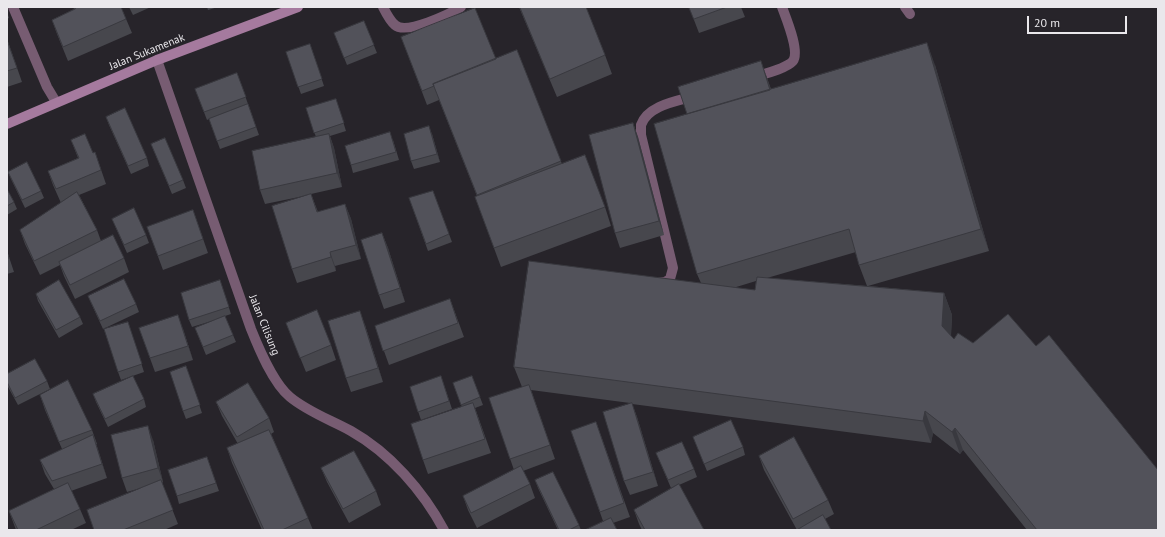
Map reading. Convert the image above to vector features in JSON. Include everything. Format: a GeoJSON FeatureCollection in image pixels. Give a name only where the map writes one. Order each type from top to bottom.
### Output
{"type":"FeatureCollection","features":[{"type":"Feature","properties":{"kind":"main road","name":"Jalan Sukamenak"},"geometry":{"type":"LineString","coordinates":[[7,124],[157,60],[292,8]]}},
{"type":"Feature","properties":{"kind":"street"},"geometry":{"type":"LineString","coordinates":[[13,7],[47,87],[56,102]]}},
{"type":"Feature","properties":{"kind":"street"},"geometry":{"type":"LineString","coordinates":[[383,7],[395,26],[404,28],[424,24],[462,7]]}},
{"type":"Feature","properties":{"kind":"street"},"geometry":{"type":"LineString","coordinates":[[740,81],[786,66],[793,61],[795,46],[782,7]]}},
{"type":"Feature","properties":{"kind":"street","name":"Jalan Cilisung"},"geometry":{"type":"LineString","coordinates":[[157,60],[251,329],[261,353],[274,376],[289,396],[307,409],[353,432],[378,449],[420,493],[444,530]]}},
{"type":"Feature","properties":{"kind":"street"},"geometry":{"type":"LineString","coordinates":[[645,281],[660,283],[665,282],[670,279],[673,268],[641,135],[641,125],[651,112],[659,107],[703,93]]}},
{"type":"Feature","properties":{"kind":"building"},"geometry":{"type":"Polygon","coordinates":[[[75,7],[121,7],[126,19],[63,47],[52,20],[75,9],[75,7]]]}},
{"type":"Feature","properties":{"kind":"building"},"geometry":{"type":"Polygon","coordinates":[[[520,7],[586,7],[605,55],[550,79],[520,7]]]}},
{"type":"Feature","properties":{"kind":"building"},"geometry":{"type":"Polygon","coordinates":[[[689,7],[727,7],[694,19],[689,7]]]}},
{"type":"Feature","properties":{"kind":"building"},"geometry":{"type":"Polygon","coordinates":[[[475,8],[496,59],[433,84],[434,86],[422,91],[401,37],[475,8]]]}},
{"type":"Feature","properties":{"kind":"building"},"geometry":{"type":"Polygon","coordinates":[[[364,21],[374,45],[344,58],[334,33],[364,21]]]}},
{"type":"Feature","properties":{"kind":"building"},"geometry":{"type":"Polygon","coordinates":[[[7,40],[17,68],[7,71],[7,40]]]}},
{"type":"Feature","properties":{"kind":"building"},"geometry":{"type":"Polygon","coordinates":[[[927,43],[981,229],[859,265],[849,229],[697,274],[654,124],[927,43]]]}},
{"type":"Feature","properties":{"kind":"building"},"geometry":{"type":"Polygon","coordinates":[[[310,44],[322,79],[298,87],[286,52],[310,44]]]}},
{"type":"Feature","properties":{"kind":"building"},"geometry":{"type":"Polygon","coordinates":[[[517,50],[561,161],[477,195],[433,84],[517,50]]]}},
{"type":"Feature","properties":{"kind":"building"},"geometry":{"type":"Polygon","coordinates":[[[761,61],[770,90],[687,114],[678,87],[761,61]]]}},
{"type":"Feature","properties":{"kind":"building"},"geometry":{"type":"Polygon","coordinates":[[[237,73],[246,97],[204,112],[195,89],[237,73]]]}},
{"type":"Feature","properties":{"kind":"building"},"geometry":{"type":"Polygon","coordinates":[[[336,99],[344,123],[314,133],[306,108],[336,99]]]}},
{"type":"Feature","properties":{"kind":"building"},"geometry":{"type":"Polygon","coordinates":[[[248,104],[256,127],[217,141],[209,119],[248,104]]]}},
{"type":"Feature","properties":{"kind":"building"},"geometry":{"type":"Polygon","coordinates":[[[125,108],[147,158],[128,166],[106,117],[125,108]]]}},
{"type":"Feature","properties":{"kind":"building"},"geometry":{"type":"Polygon","coordinates":[[[633,123],[659,221],[615,233],[589,135],[633,123]]]}},
{"type":"Feature","properties":{"kind":"building"},"geometry":{"type":"Polygon","coordinates":[[[429,126],[437,154],[411,161],[404,134],[429,126]]]}},
{"type":"Feature","properties":{"kind":"building"},"geometry":{"type":"Polygon","coordinates":[[[390,132],[396,152],[351,165],[345,146],[390,132]]]}},
{"type":"Feature","properties":{"kind":"building"},"geometry":{"type":"Polygon","coordinates":[[[85,134],[93,153],[95,152],[101,170],[56,189],[48,171],[79,158],[71,140],[85,134]]]}},
{"type":"Feature","properties":{"kind":"building"},"geometry":{"type":"Polygon","coordinates":[[[329,134],[337,173],[260,190],[252,151],[329,134]]]}},
{"type":"Feature","properties":{"kind":"building"},"geometry":{"type":"Polygon","coordinates":[[[165,138],[183,180],[169,186],[151,144],[165,138]]]}},
{"type":"Feature","properties":{"kind":"building"},"geometry":{"type":"Polygon","coordinates":[[[585,155],[605,207],[494,248],[475,197],[585,155]]]}},
{"type":"Feature","properties":{"kind":"building"},"geometry":{"type":"Polygon","coordinates":[[[27,162],[41,191],[22,200],[8,172],[27,162]]]}},
{"type":"Feature","properties":{"kind":"building"},"geometry":{"type":"Polygon","coordinates":[[[7,189],[14,202],[7,206],[7,189]]]}},
{"type":"Feature","properties":{"kind":"building"},"geometry":{"type":"Polygon","coordinates":[[[433,191],[449,234],[426,244],[409,198],[433,191]]]}},
{"type":"Feature","properties":{"kind":"building"},"geometry":{"type":"Polygon","coordinates":[[[77,192],[97,230],[34,261],[20,230],[77,192]]]}},
{"type":"Feature","properties":{"kind":"building"},"geometry":{"type":"Polygon","coordinates":[[[311,194],[317,212],[345,204],[356,245],[330,252],[331,257],[292,269],[272,206],[311,194]]]}},
{"type":"Feature","properties":{"kind":"building"},"geometry":{"type":"Polygon","coordinates":[[[134,208],[146,235],[124,245],[112,219],[134,208]]]}},
{"type":"Feature","properties":{"kind":"building"},"geometry":{"type":"Polygon","coordinates":[[[193,210],[203,239],[158,256],[147,227],[193,210]]]}},
{"type":"Feature","properties":{"kind":"building"},"geometry":{"type":"Polygon","coordinates":[[[382,233],[400,288],[379,295],[361,240],[382,233]]]}},
{"type":"Feature","properties":{"kind":"building"},"geometry":{"type":"Polygon","coordinates":[[[113,235],[124,258],[70,285],[59,262],[113,235]]]}},
{"type":"Feature","properties":{"kind":"building"},"geometry":{"type":"Polygon","coordinates":[[[529,261],[755,290],[757,277],[944,293],[942,326],[954,339],[958,333],[973,343],[1008,314],[1036,346],[1049,335],[1158,470],[1158,530],[1037,530],[955,428],[952,432],[925,411],[923,421],[514,367],[529,261]]]}},
{"type":"Feature","properties":{"kind":"building"},"geometry":{"type":"Polygon","coordinates":[[[124,279],[136,304],[100,321],[88,296],[124,279]]]}},
{"type":"Feature","properties":{"kind":"building"},"geometry":{"type":"Polygon","coordinates":[[[59,280],[80,317],[56,330],[36,294],[59,280]]]}},
{"type":"Feature","properties":{"kind":"building"},"geometry":{"type":"Polygon","coordinates":[[[220,280],[229,307],[189,320],[181,293],[220,280]]]}},
{"type":"Feature","properties":{"kind":"building"},"geometry":{"type":"Polygon","coordinates":[[[450,299],[458,323],[383,351],[375,326],[450,299]]]}},
{"type":"Feature","properties":{"kind":"building"},"geometry":{"type":"Polygon","coordinates":[[[317,310],[331,345],[300,358],[286,323],[317,310]]]}},
{"type":"Feature","properties":{"kind":"building"},"geometry":{"type":"Polygon","coordinates":[[[360,311],[378,368],[346,378],[328,321],[360,311]]]}},
{"type":"Feature","properties":{"kind":"building"},"geometry":{"type":"Polygon","coordinates":[[[178,315],[188,346],[150,358],[139,328],[178,315]]]}},
{"type":"Feature","properties":{"kind":"building"},"geometry":{"type":"Polygon","coordinates":[[[225,316],[233,335],[203,347],[195,328],[225,316]]]}},
{"type":"Feature","properties":{"kind":"building"},"geometry":{"type":"Polygon","coordinates":[[[128,322],[142,364],[118,372],[104,329],[128,322]]]}},
{"type":"Feature","properties":{"kind":"building"},"geometry":{"type":"Polygon","coordinates":[[[35,359],[47,381],[15,398],[7,382],[7,374],[35,359]]]}},
{"type":"Feature","properties":{"kind":"building"},"geometry":{"type":"Polygon","coordinates":[[[186,366],[200,405],[183,411],[170,372],[186,366]]]}},
{"type":"Feature","properties":{"kind":"building"},"geometry":{"type":"Polygon","coordinates":[[[133,376],[144,399],[105,419],[93,394],[133,376]]]}},
{"type":"Feature","properties":{"kind":"building"},"geometry":{"type":"Polygon","coordinates":[[[441,376],[449,401],[418,412],[410,387],[441,376]]]}},
{"type":"Feature","properties":{"kind":"building"},"geometry":{"type":"Polygon","coordinates":[[[472,376],[480,397],[461,405],[453,383],[472,376]]]}},
{"type":"Feature","properties":{"kind":"building"},"geometry":{"type":"Polygon","coordinates":[[[68,380],[92,430],[59,442],[40,395],[68,380]]]}},
{"type":"Feature","properties":{"kind":"building"},"geometry":{"type":"Polygon","coordinates":[[[248,383],[269,418],[237,437],[216,402],[248,383]]]}},
{"type":"Feature","properties":{"kind":"building"},"geometry":{"type":"Polygon","coordinates":[[[529,385],[550,445],[510,459],[489,398],[529,385]]]}},
{"type":"Feature","properties":{"kind":"building"},"geometry":{"type":"Polygon","coordinates":[[[473,403],[485,439],[423,460],[411,424],[473,403]]]}},
{"type":"Feature","properties":{"kind":"building"},"geometry":{"type":"Polygon","coordinates":[[[632,403],[653,472],[624,481],[603,412],[632,403]]]}},
{"type":"Feature","properties":{"kind":"building"},"geometry":{"type":"Polygon","coordinates":[[[731,420],[743,447],[704,464],[693,437],[731,420]]]}},
{"type":"Feature","properties":{"kind":"building"},"geometry":{"type":"Polygon","coordinates":[[[596,422],[624,503],[600,512],[571,431],[596,422]]]}},
{"type":"Feature","properties":{"kind":"building"},"geometry":{"type":"Polygon","coordinates":[[[148,426],[158,468],[122,478],[111,435],[148,426]]]}},
{"type":"Feature","properties":{"kind":"building"},"geometry":{"type":"Polygon","coordinates":[[[269,430],[308,518],[282,530],[264,530],[227,448],[269,430]]]}},
{"type":"Feature","properties":{"kind":"building"},"geometry":{"type":"Polygon","coordinates":[[[93,435],[102,464],[52,481],[40,460],[93,435]]]}},
{"type":"Feature","properties":{"kind":"building"},"geometry":{"type":"Polygon","coordinates":[[[794,437],[828,500],[793,519],[759,456],[794,437]]]}},
{"type":"Feature","properties":{"kind":"building"},"geometry":{"type":"Polygon","coordinates":[[[682,442],[694,469],[668,480],[656,453],[682,442]]]}},
{"type":"Feature","properties":{"kind":"building"},"geometry":{"type":"Polygon","coordinates":[[[354,451],[376,491],[343,509],[321,468],[354,451]]]}},
{"type":"Feature","properties":{"kind":"building"},"geometry":{"type":"Polygon","coordinates":[[[207,457],[216,483],[177,496],[168,470],[207,457]]]}},
{"type":"Feature","properties":{"kind":"building"},"geometry":{"type":"Polygon","coordinates":[[[521,466],[530,484],[471,513],[463,496],[521,466]]]}},
{"type":"Feature","properties":{"kind":"building"},"geometry":{"type":"Polygon","coordinates":[[[553,472],[579,525],[569,530],[559,530],[535,480],[553,472]]]}},
{"type":"Feature","properties":{"kind":"building"},"geometry":{"type":"Polygon","coordinates":[[[161,480],[173,510],[123,530],[94,530],[87,510],[161,480]]]}},
{"type":"Feature","properties":{"kind":"building"},"geometry":{"type":"Polygon","coordinates":[[[68,483],[80,509],[36,530],[18,530],[9,511],[68,483]]]}},
{"type":"Feature","properties":{"kind":"building"},"geometry":{"type":"Polygon","coordinates":[[[679,484],[704,530],[645,530],[634,510],[679,484]]]}},
{"type":"Feature","properties":{"kind":"building"},"geometry":{"type":"Polygon","coordinates":[[[823,515],[831,530],[797,530],[823,515]]]}},
{"type":"Feature","properties":{"kind":"building"},"geometry":{"type":"Polygon","coordinates":[[[611,518],[617,530],[585,530],[611,518]]]}}]}
